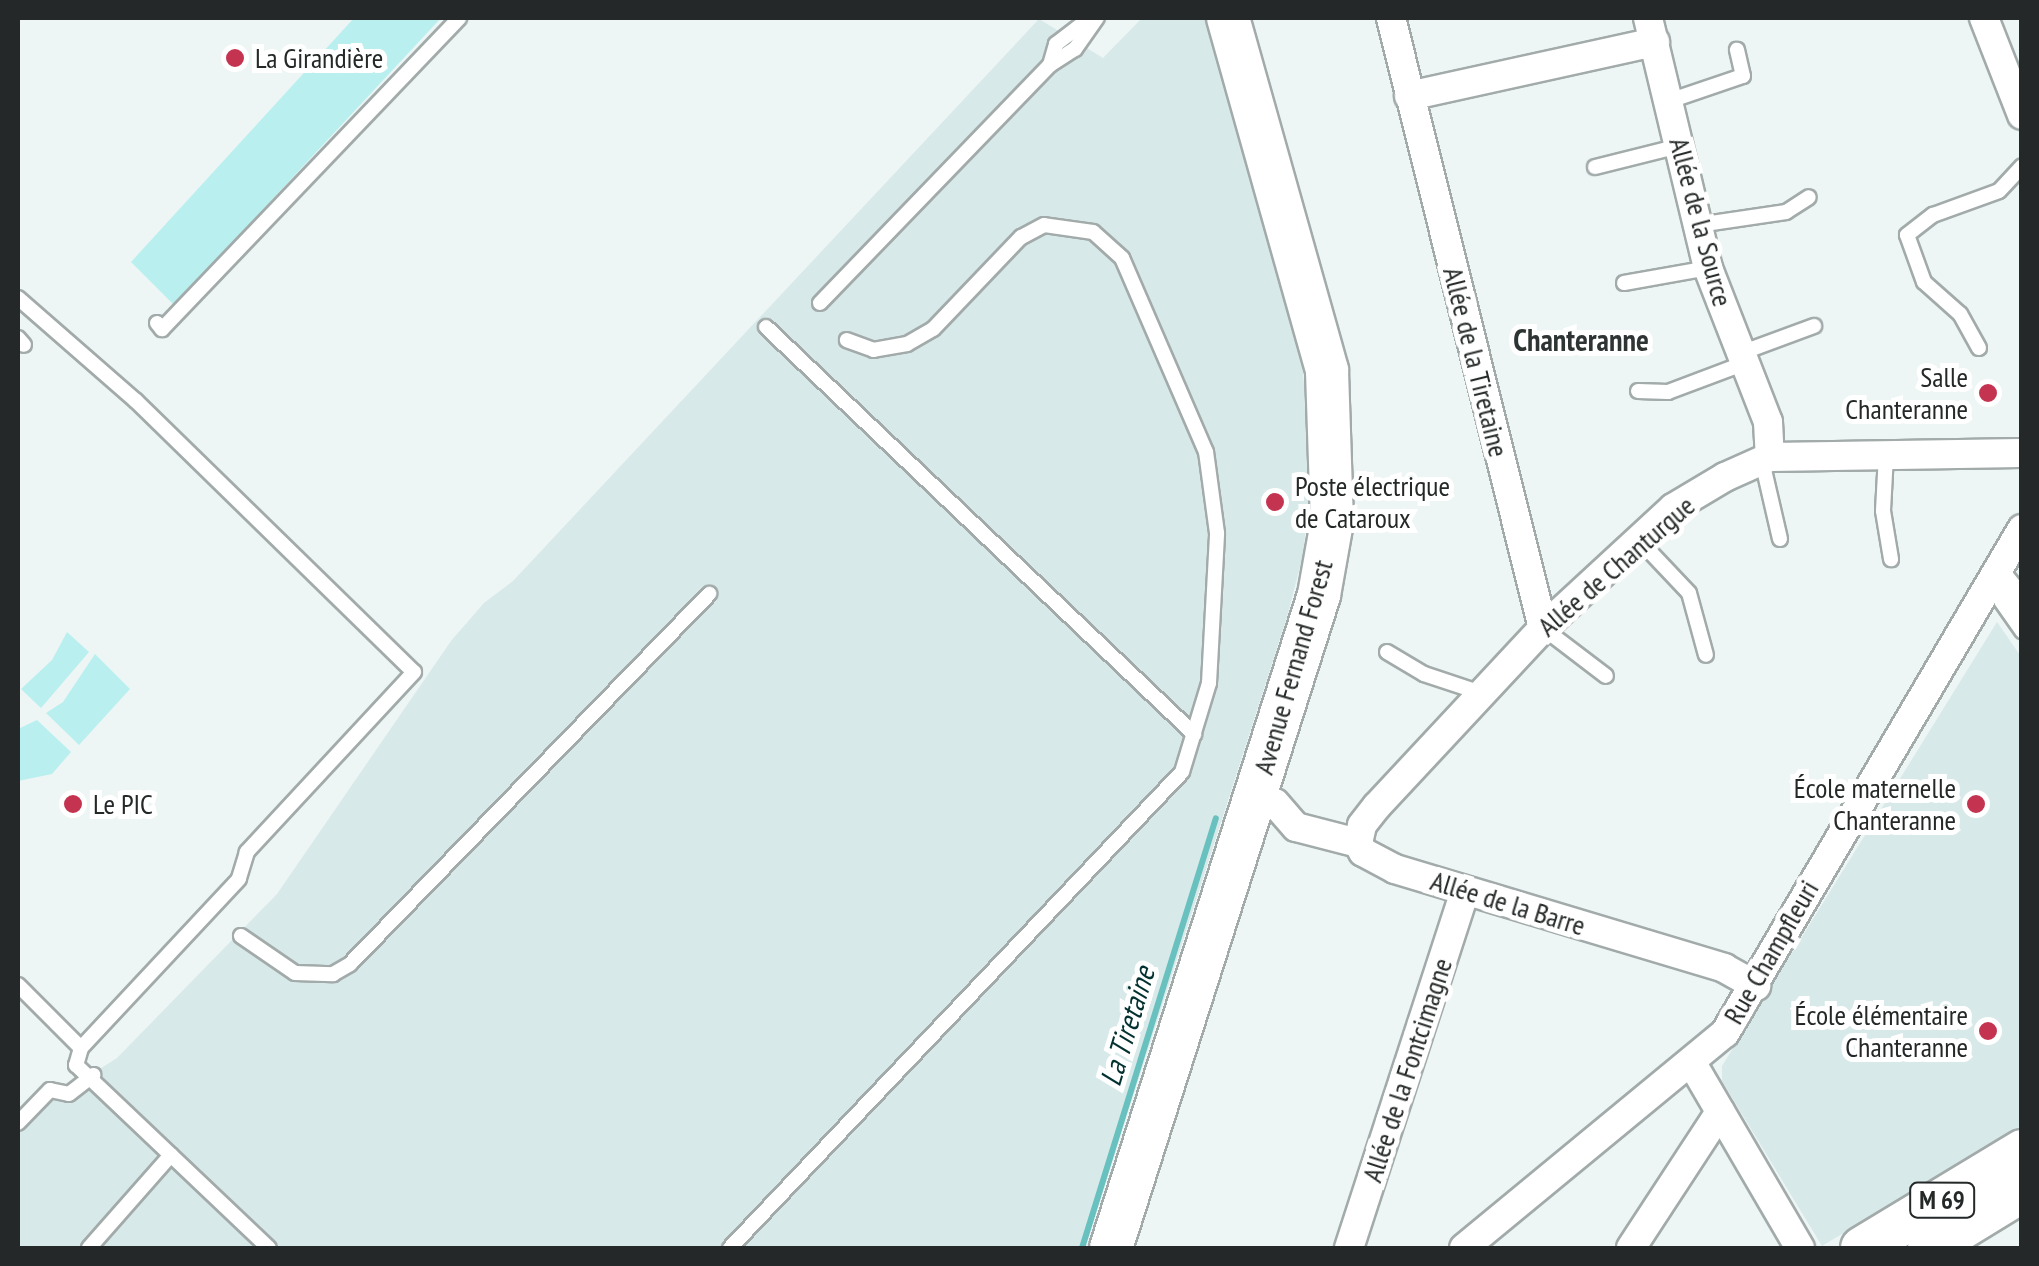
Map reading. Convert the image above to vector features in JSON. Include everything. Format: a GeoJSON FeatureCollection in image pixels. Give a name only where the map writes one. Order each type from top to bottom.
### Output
{"type":"FeatureCollection","features":[{"type":"Feature","properties":{"kind":"main road","name":"Avenue Fernand Forest"},"geometry":{"type":"LineString","coordinates":[[1111,1248],[1320,594],[1332,522],[1327,370],[1228,18]]}},
{"type":"Feature","properties":{"kind":"main road","name":"Avenue Fernand Forest"},"geometry":{"type":"LineString","coordinates":[[1134,1248],[1342,592],[1354,456],[1336,321],[1251,18]]}},
{"type":"Feature","properties":{"kind":"main road","name":"M 69"},"geometry":{"type":"LineString","coordinates":[[1862,1248],[2022,1151]]}},
{"type":"Feature","properties":{"kind":"main road","name":"M 69"},"geometry":{"type":"LineString","coordinates":[[1930,1248],[2022,1191]]}},
{"type":"Feature","properties":{"kind":"street","name":"Allée de la Tiretaine"},"geometry":{"type":"LineString","coordinates":[[1391,18],[1543,628]]}},
{"type":"Feature","properties":{"kind":"street"},"geometry":{"type":"LineString","coordinates":[[1984,18],[2022,115]]}},
{"type":"Feature","properties":{"kind":"street","name":"Allée de la Source"},"geometry":{"type":"LineString","coordinates":[[1409,96],[1527,71],[1651,30],[1708,268],[1768,422],[1766,459]]}},
{"type":"Feature","properties":{"kind":"street","name":"Allée de Chanturgue"},"geometry":{"type":"LineString","coordinates":[[1358,843],[1362,825],[1377,806],[1543,628],[1673,508],[1766,459],[2022,453]]}},
{"type":"Feature","properties":{"kind":"street","name":"Rue Champfleuri"},"geometry":{"type":"LineString","coordinates":[[1464,1248],[1693,1065],[1725,1032],[1756,986],[2022,529]]}},
{"type":"Feature","properties":{"kind":"street"},"geometry":{"type":"LineString","coordinates":[[1993,579],[2022,606]]}},
{"type":"Feature","properties":{"kind":"street","name":"Allée de la Barre"},"geometry":{"type":"LineString","coordinates":[[1275,803],[1296,828],[1358,843],[1376,860],[1465,891],[1724,968],[1756,986]]}},
{"type":"Feature","properties":{"kind":"street","name":"Allée de la Fontcimagne"},"geometry":{"type":"LineString","coordinates":[[1349,1248],[1465,891]]}},
{"type":"Feature","properties":{"kind":"street"},"geometry":{"type":"LineString","coordinates":[[1693,1065],[1800,1248]]}},
{"type":"Feature","properties":{"kind":"street"},"geometry":{"type":"LineString","coordinates":[[1631,1248],[1720,1112]]}},
{"type":"Feature","properties":{"kind":"lane"},"geometry":{"type":"LineString","coordinates":[[157,323],[162,328],[459,18]]}},
{"type":"Feature","properties":{"kind":"lane"},"geometry":{"type":"LineString","coordinates":[[820,303],[1050,65],[1075,49],[1094,18]]}},
{"type":"Feature","properties":{"kind":"lane"},"geometry":{"type":"LineString","coordinates":[[1668,102],[1743,76],[1737,50]]}},
{"type":"Feature","properties":{"kind":"lane"},"geometry":{"type":"LineString","coordinates":[[1595,167],[1679,146]]}},
{"type":"Feature","properties":{"kind":"lane"},"geometry":{"type":"LineString","coordinates":[[1979,348],[1960,314],[1924,282],[1907,235],[1933,214],[1998,190],[2022,166]]}},
{"type":"Feature","properties":{"kind":"lane"},"geometry":{"type":"LineString","coordinates":[[1698,225],[1786,212],[1809,197]]}},
{"type":"Feature","properties":{"kind":"lane"},"geometry":{"type":"LineString","coordinates":[[730,1248],[1182,772],[1209,683],[1218,610],[1206,452],[1122,258],[1093,232],[1044,225],[1021,237],[932,329],[907,344],[874,350],[847,340]]}},
{"type":"Feature","properties":{"kind":"lane"},"geometry":{"type":"LineString","coordinates":[[1624,284],[1708,268]]}},
{"type":"Feature","properties":{"kind":"lane"},"geometry":{"type":"LineString","coordinates":[[18,298],[136,401],[414,672],[247,852],[239,879],[80,1048],[76,1065],[94,1075],[171,1155],[270,1248]]}},
{"type":"Feature","properties":{"kind":"lane"},"geometry":{"type":"LineString","coordinates":[[1638,391],[1668,392],[1814,326]]}},
{"type":"Feature","properties":{"kind":"lane"},"geometry":{"type":"LineString","coordinates":[[766,327],[1194,734]]}},
{"type":"Feature","properties":{"kind":"lane"},"geometry":{"type":"LineString","coordinates":[[1886,455],[1883,511],[1891,559]]}},
{"type":"Feature","properties":{"kind":"lane"},"geometry":{"type":"LineString","coordinates":[[1766,459],[1780,539]]}},
{"type":"Feature","properties":{"kind":"lane"},"geometry":{"type":"LineString","coordinates":[[1638,539],[1689,593],[1706,655]]}},
{"type":"Feature","properties":{"kind":"lane"},"geometry":{"type":"LineString","coordinates":[[1993,579],[2022,631]]}},
{"type":"Feature","properties":{"kind":"lane"},"geometry":{"type":"LineString","coordinates":[[241,936],[296,973],[333,974],[350,964],[710,594]]}},
{"type":"Feature","properties":{"kind":"lane"},"geometry":{"type":"LineString","coordinates":[[1543,628],[1606,676]]}},
{"type":"Feature","properties":{"kind":"lane"},"geometry":{"type":"LineString","coordinates":[[1387,652],[1424,674],[1482,693]]}},
{"type":"Feature","properties":{"kind":"lane"},"geometry":{"type":"LineString","coordinates":[[18,985],[80,1048]]}},
{"type":"Feature","properties":{"kind":"lane"},"geometry":{"type":"LineString","coordinates":[[18,1124],[50,1090],[69,1094],[94,1075]]}},
{"type":"Feature","properties":{"kind":"lane"},"geometry":{"type":"LineString","coordinates":[[90,1248],[171,1155]]}},
{"type":"Feature","properties":{"kind":"shaded area"},"geometry":{"type":"Polygon","coordinates":[[[354,18],[441,18],[174,305],[131,262],[354,18]]]}},
{"type":"Feature","properties":{"kind":"shaded area"},"geometry":{"type":"Polygon","coordinates":[[[1142,18],[1205,18],[1300,343],[1312,466],[1303,555],[1287,617],[1084,1248],[18,1248],[18,1133],[48,1102],[117,1058],[277,894],[451,641],[484,603],[513,581],[1039,19],[1103,58],[1142,18]]]}},
{"type":"Feature","properties":{"kind":"shaded area"},"geometry":{"type":"Polygon","coordinates":[[[1997,622],[2022,658],[2021,1126],[1822,1246],[1722,1081],[1722,1066],[1997,622]]]}},
{"type":"Feature","properties":{"kind":"shaded area"},"geometry":{"type":"Polygon","coordinates":[[[67,632],[89,652],[41,708],[21,689],[52,660],[67,632]]]}},
{"type":"Feature","properties":{"kind":"shaded area"},"geometry":{"type":"Polygon","coordinates":[[[95,654],[130,689],[79,745],[46,713],[63,702],[95,654]]]}},
{"type":"Feature","properties":{"kind":"shaded area"},"geometry":{"type":"Polygon","coordinates":[[[37,720],[71,752],[52,774],[18,781],[18,729],[37,720]]]}},
{"type":"Feature","properties":{"kind":"waterway","name":"La Tiretaine"},"geometry":{"type":"LineString","coordinates":[[1082,1248],[1216,818]]}},
{"type":"Feature","properties":{"kind":"place","name":"La Girandière"},"geometry":{"type":"Point","coordinates":[235,58]}},
{"type":"Feature","properties":{"kind":"place","name":"Salle Chanteranne"},"geometry":{"type":"Point","coordinates":[1988,393]}},
{"type":"Feature","properties":{"kind":"place","name":"Poste électrique de Cataroux"},"geometry":{"type":"Point","coordinates":[1275,502]}},
{"type":"Feature","properties":{"kind":"place","name":"Le PIC"},"geometry":{"type":"Point","coordinates":[73,804]}},
{"type":"Feature","properties":{"kind":"place","name":"École maternelle Chanteranne"},"geometry":{"type":"Point","coordinates":[1976,804]}},
{"type":"Feature","properties":{"kind":"place","name":"École élémentaire Chanteranne"},"geometry":{"type":"Point","coordinates":[1988,1031]}},
{"type":"Feature","properties":{"kind":"district","name":"Chanteranne"},"geometry":{"type":"Point","coordinates":[1581,340]}}]}
